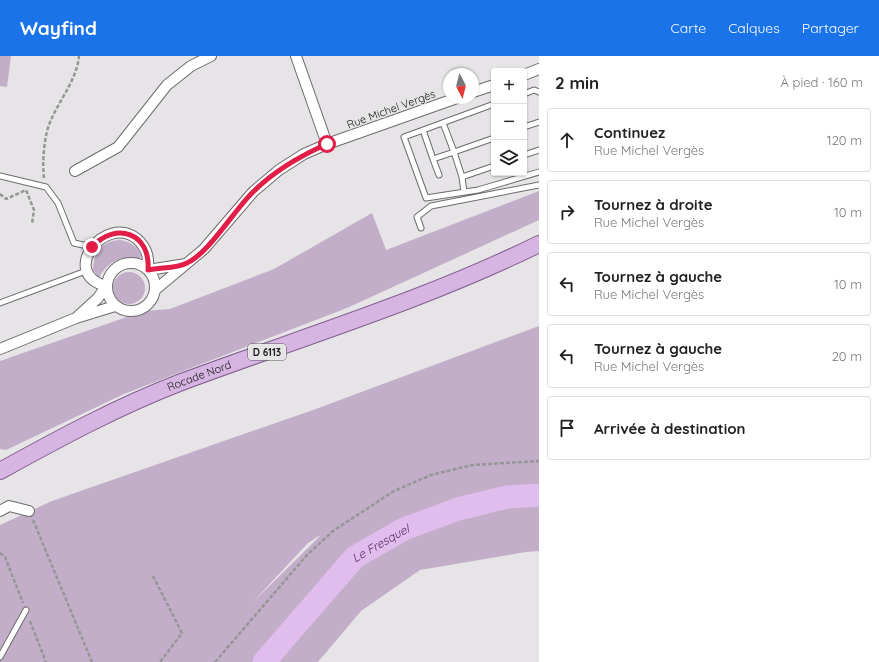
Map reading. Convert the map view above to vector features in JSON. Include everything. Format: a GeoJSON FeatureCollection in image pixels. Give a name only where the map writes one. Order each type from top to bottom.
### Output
{"type":"FeatureCollection","features":[{"type":"Feature","properties":{"kind":"main road","name":"Rocade Nord"},"geometry":{"type":"LineString","coordinates":[[0,471],[94,420],[178,384],[402,302],[511,258],[539,244]]}},
{"type":"Feature","properties":{"kind":"street"},"geometry":{"type":"LineString","coordinates":[[75,171],[118,147],[168,85],[191,66],[211,56]]}},
{"type":"Feature","properties":{"kind":"street"},"geometry":{"type":"LineString","coordinates":[[296,56],[327,144]]}},
{"type":"Feature","properties":{"kind":"street"},"geometry":{"type":"LineString","coordinates":[[527,74],[539,68]]}},
{"type":"Feature","properties":{"kind":"street"},"geometry":{"type":"LineString","coordinates":[[479,90],[491,86]]}},
{"type":"Feature","properties":{"kind":"street","name":"Rue Michel Vergès"},"geometry":{"type":"LineString","coordinates":[[155,290],[204,250],[253,192],[279,170],[304,154],[327,144],[443,103]]}},
{"type":"Feature","properties":{"kind":"street"},"geometry":{"type":"LineString","coordinates":[[106,286],[96,283],[89,278],[86,271],[87,258],[92,247],[104,236],[112,234],[127,234],[136,238],[146,247],[149,260],[148,270]]}},
{"type":"Feature","properties":{"kind":"street"},"geometry":{"type":"LineString","coordinates":[[76,318],[98,298],[106,286],[108,277],[114,269],[122,264],[131,262],[140,264],[148,270],[154,279],[155,290],[153,298],[143,309],[128,312],[115,306],[108,297],[106,286]]}},
{"type":"Feature","properties":{"kind":"street","name":"Rue Michel Vergès"},"geometry":{"type":"LineString","coordinates":[[148,270],[188,263]]}},
{"type":"Feature","properties":{"kind":"street"},"geometry":{"type":"LineString","coordinates":[[0,349],[76,318],[115,306]]}},
{"type":"Feature","properties":{"kind":"street"},"geometry":{"type":"LineString","coordinates":[[0,511],[9,506],[28,510]]}},
{"type":"Feature","properties":{"kind":"lane"},"geometry":{"type":"LineString","coordinates":[[527,93],[534,90],[539,92]]}},
{"type":"Feature","properties":{"kind":"lane"},"geometry":{"type":"LineString","coordinates":[[491,105],[404,137],[426,198],[478,190],[539,172]]}},
{"type":"Feature","properties":{"kind":"lane"},"geometry":{"type":"LineString","coordinates":[[527,126],[539,122]]}},
{"type":"Feature","properties":{"kind":"lane"},"geometry":{"type":"LineString","coordinates":[[443,123],[462,177],[464,192]]}},
{"type":"Feature","properties":{"kind":"lane"},"geometry":{"type":"LineString","coordinates":[[423,130],[439,175]]}},
{"type":"Feature","properties":{"kind":"lane"},"geometry":{"type":"LineString","coordinates":[[434,159],[491,139]]}},
{"type":"Feature","properties":{"kind":"lane"},"geometry":{"type":"LineString","coordinates":[[527,154],[539,150]]}},
{"type":"Feature","properties":{"kind":"lane"},"geometry":{"type":"LineString","coordinates":[[462,177],[491,167]]}},
{"type":"Feature","properties":{"kind":"lane"},"geometry":{"type":"LineString","coordinates":[[0,176],[46,187],[58,203],[74,243],[92,247]]}},
{"type":"Feature","properties":{"kind":"lane"},"geometry":{"type":"LineString","coordinates":[[421,228],[417,217],[431,206],[539,185]]}},
{"type":"Feature","properties":{"kind":"lane"},"geometry":{"type":"LineString","coordinates":[[0,303],[86,271]]}},
{"type":"Feature","properties":{"kind":"lane"},"geometry":{"type":"LineString","coordinates":[[0,657],[26,610]]}},
{"type":"Feature","properties":{"kind":"path"},"geometry":{"type":"LineString","coordinates":[[46,187],[44,176],[44,153],[50,122],[78,68],[79,56]]}},
{"type":"Feature","properties":{"kind":"path"},"geometry":{"type":"LineString","coordinates":[[0,194],[6,198],[26,190],[34,210],[32,224]]}},
{"type":"Feature","properties":{"kind":"path"},"geometry":{"type":"LineString","coordinates":[[215,662],[307,555],[333,531],[394,491],[431,475],[472,465],[539,461]]}},
{"type":"Feature","properties":{"kind":"path"},"geometry":{"type":"LineString","coordinates":[[28,510],[92,662]]}},
{"type":"Feature","properties":{"kind":"path"},"geometry":{"type":"LineString","coordinates":[[153,576],[182,633],[160,662]]}},
{"type":"Feature","properties":{"kind":"shaded area"},"geometry":{"type":"Polygon","coordinates":[[[0,56],[11,56],[7,87],[0,86],[0,56]]]}},
{"type":"Feature","properties":{"kind":"shaded area"},"geometry":{"type":"Polygon","coordinates":[[[539,191],[539,220],[347,308],[124,394],[6,450],[0,449],[0,361],[144,311],[170,309],[274,269],[372,213],[386,250],[539,191]]]}},
{"type":"Feature","properties":{"kind":"shaded area"},"geometry":{"type":"Polygon","coordinates":[[[119,240],[129,243],[135,247],[141,255],[140,259],[127,258],[116,260],[103,271],[99,277],[93,270],[93,264],[97,253],[103,245],[119,240]]]}},
{"type":"Feature","properties":{"kind":"shaded area"},"geometry":{"type":"Polygon","coordinates":[[[129,272],[140,277],[145,288],[140,299],[129,304],[118,299],[113,288],[118,277],[129,272]]]}},
{"type":"Feature","properties":{"kind":"shaded area"},"geometry":{"type":"Polygon","coordinates":[[[539,326],[539,551],[420,570],[361,611],[318,662],[0,662],[0,525],[52,501],[313,410],[539,326]],[[320,536],[308,543],[252,603],[320,536]]]}},
{"type":"Feature","properties":{"kind":"waterway","name":"Le Fresquel"},"geometry":{"type":"LineString","coordinates":[[264,662],[355,557],[404,529],[458,509],[507,497],[539,495]]}},
{"type":"Feature","properties":{"kind":"route"},"geometry":{"type":"LineString","coordinates":[[92,247],[104,236],[119,233],[127,234],[136,238],[146,247],[149,260],[148,270],[173,267],[188,263],[204,250],[253,192],[279,170],[304,154],[327,144]]}}]}
